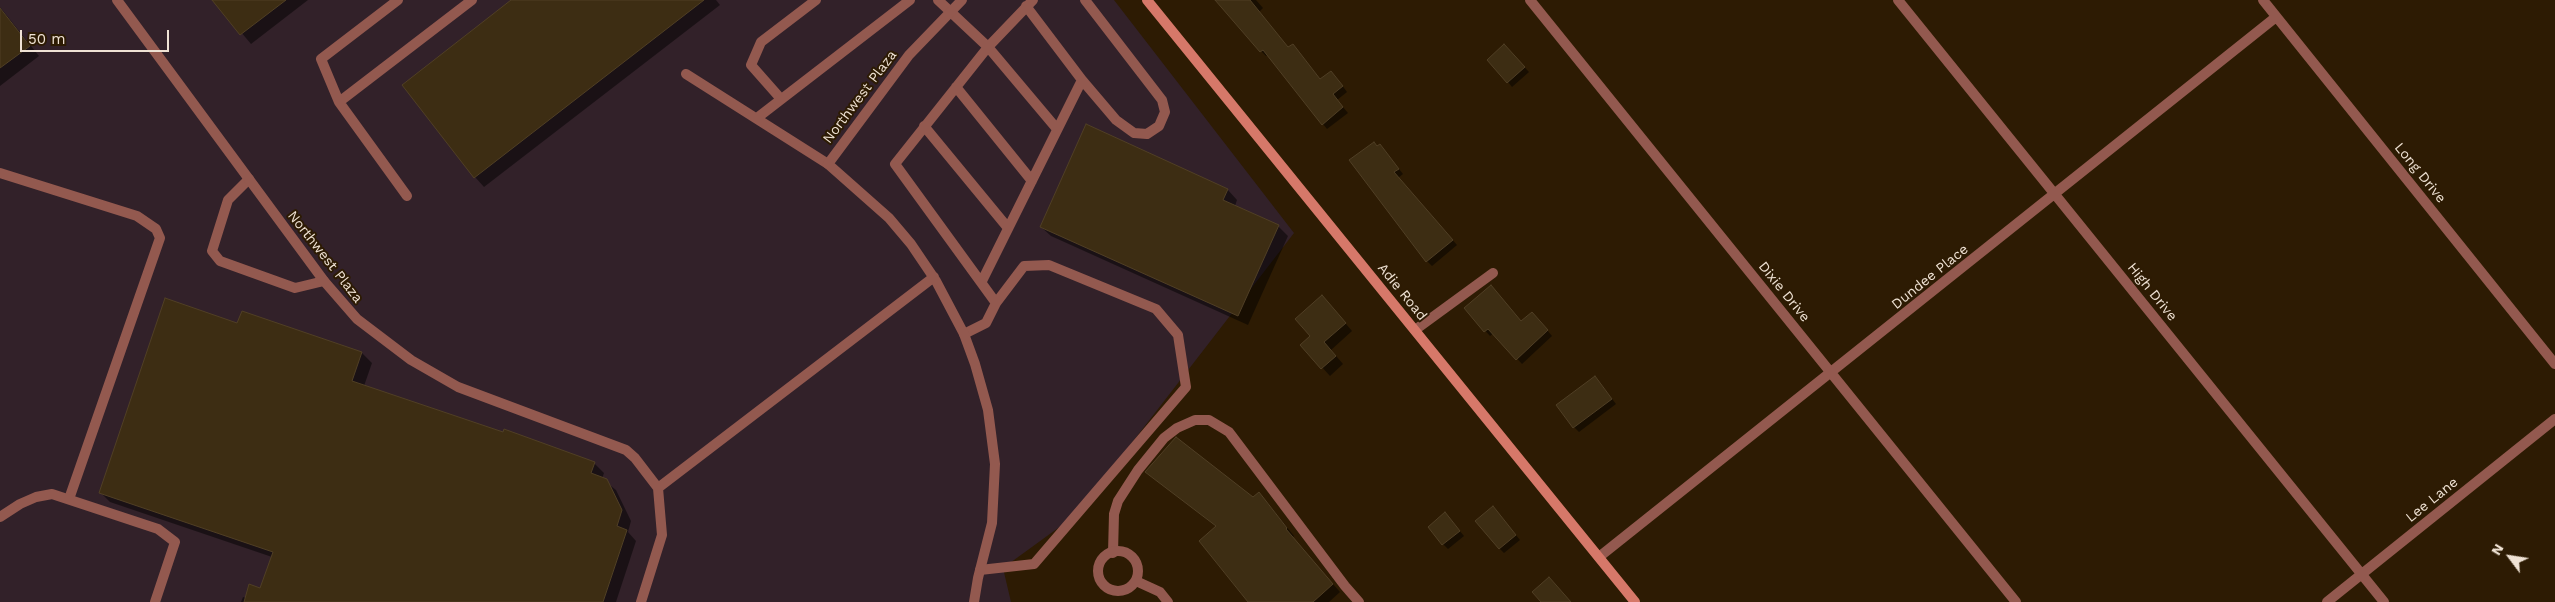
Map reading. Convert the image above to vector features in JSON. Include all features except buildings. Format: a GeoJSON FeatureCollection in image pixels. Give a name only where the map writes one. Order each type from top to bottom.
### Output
{"type":"FeatureCollection","features":[{"type":"Feature","properties":{"kind":"street","name":"Northwest Plaza"},"geometry":{"type":"LineString","coordinates":[[118,0],[324,281],[357,319],[434,375],[475,396],[626,450],[635,458],[658,488]]}},
{"type":"Feature","properties":{"kind":"street"},"geometry":{"type":"LineString","coordinates":[[398,0],[321,58],[338,102],[407,196]]}},
{"type":"Feature","properties":{"kind":"street"},"geometry":{"type":"LineString","coordinates":[[338,102],[472,0]]}},
{"type":"Feature","properties":{"kind":"street"},"geometry":{"type":"LineString","coordinates":[[782,99],[751,65],[761,42],[816,0]]}},
{"type":"Feature","properties":{"kind":"street"},"geometry":{"type":"LineString","coordinates":[[757,118],[910,0]]}},
{"type":"Feature","properties":{"kind":"street"},"geometry":{"type":"LineString","coordinates":[[938,0],[988,46],[1058,129]]}},
{"type":"Feature","properties":{"kind":"street","name":"Northwest Plaza"},"geometry":{"type":"LineString","coordinates":[[962,0],[950,10],[909,55],[828,164],[889,218],[934,277],[964,334],[975,364],[988,410],[995,464],[992,523],[974,602]]}},
{"type":"Feature","properties":{"kind":"street"},"geometry":{"type":"LineString","coordinates":[[996,302],[895,164],[988,46],[1029,3],[1082,80],[1116,120],[1134,133],[1147,134],[1159,126],[1165,112],[1162,100],[1085,0]]}},
{"type":"Feature","properties":{"kind":"street","name":"Adie Road"},"geometry":{"type":"LineString","coordinates":[[1147,0],[1635,602]]}},
{"type":"Feature","properties":{"kind":"street","name":"Dixie Drive"},"geometry":{"type":"LineString","coordinates":[[1530,0],[2016,602]]}},
{"type":"Feature","properties":{"kind":"street","name":"High Drive"},"geometry":{"type":"LineString","coordinates":[[1898,0],[2384,602]]}},
{"type":"Feature","properties":{"kind":"street","name":"Long Drive"},"geometry":{"type":"LineString","coordinates":[[2263,0],[2555,364]]}},
{"type":"Feature","properties":{"kind":"street","name":"Dundee Place"},"geometry":{"type":"LineString","coordinates":[[1599,557],[2276,17]]}},
{"type":"Feature","properties":{"kind":"street"},"geometry":{"type":"LineString","coordinates":[[686,74],[828,164]]}},
{"type":"Feature","properties":{"kind":"street"},"geometry":{"type":"LineString","coordinates":[[982,281],[1082,80]]}},
{"type":"Feature","properties":{"kind":"street"},"geometry":{"type":"LineString","coordinates":[[956,87],[1032,181]]}},
{"type":"Feature","properties":{"kind":"street"},"geometry":{"type":"LineString","coordinates":[[924,126],[1008,228]]}},
{"type":"Feature","properties":{"kind":"street"},"geometry":{"type":"LineString","coordinates":[[0,173],[136,216],[156,229],[160,238],[69,500]]}},
{"type":"Feature","properties":{"kind":"street"},"geometry":{"type":"LineString","coordinates":[[249,178],[228,200],[212,251],[220,261],[295,288],[324,281]]}},
{"type":"Feature","properties":{"kind":"street"},"geometry":{"type":"LineString","coordinates":[[964,334],[986,322],[996,302],[1024,266],[1049,265],[1156,309],[1178,335],[1186,387],[1034,564],[980,570]]}},
{"type":"Feature","properties":{"kind":"street"},"geometry":{"type":"LineString","coordinates":[[1415,330],[1493,274]]}},
{"type":"Feature","properties":{"kind":"street"},"geometry":{"type":"LineString","coordinates":[[641,602],[662,534],[658,488],[934,277]]}},
{"type":"Feature","properties":{"kind":"street","name":"Lee Lane"},"geometry":{"type":"LineString","coordinates":[[2327,602],[2555,419]]}},
{"type":"Feature","properties":{"kind":"street"},"geometry":{"type":"LineString","coordinates":[[1113,553],[1114,514],[1118,501],[1164,438],[1177,428],[1195,420],[1209,420],[1229,432],[1339,578],[1360,602]]}},
{"type":"Feature","properties":{"kind":"street"},"geometry":{"type":"LineString","coordinates":[[0,518],[20,504],[36,497],[52,494],[158,528],[175,542],[156,602]]}},
{"type":"Feature","properties":{"kind":"street"},"geometry":{"type":"LineString","coordinates":[[1120,552],[1132,557],[1138,569],[1136,581],[1132,586],[1121,591],[1115,591],[1104,585],[1100,580],[1099,567],[1107,556],[1113,553],[1120,552]]}},
{"type":"Feature","properties":{"kind":"street"},"geometry":{"type":"LineString","coordinates":[[1136,581],[1160,592],[1168,602]]}},
{"type":"Feature","properties":{"kind":"shaded area"},"geometry":{"type":"Polygon","coordinates":[[[0,0],[1114,0],[1294,233],[1076,515],[1003,568],[1011,602],[0,602],[0,0]]]}}]}
